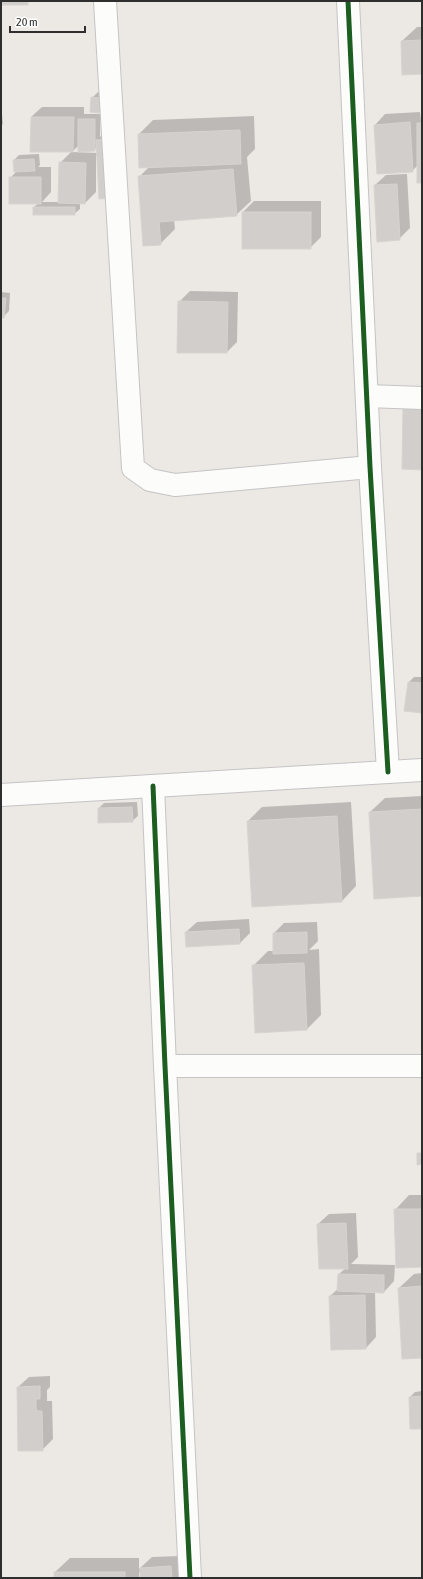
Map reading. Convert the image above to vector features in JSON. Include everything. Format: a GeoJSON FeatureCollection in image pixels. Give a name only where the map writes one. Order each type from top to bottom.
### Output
{"type":"FeatureCollection","features":[{"type":"Feature","properties":{"kind":"street"},"geometry":{"type":"LineString","coordinates":[[105,1],[133,468],[150,480],[175,485],[370,467]]}},
{"type":"Feature","properties":{"kind":"street"},"geometry":{"type":"LineString","coordinates":[[348,1],[366,396],[388,772]]}},
{"type":"Feature","properties":{"kind":"street"},"geometry":{"type":"LineString","coordinates":[[366,396],[422,398]]}},
{"type":"Feature","properties":{"kind":"street"},"geometry":{"type":"LineString","coordinates":[[1,794],[422,770]]}},
{"type":"Feature","properties":{"kind":"street"},"geometry":{"type":"LineString","coordinates":[[153,786],[190,1578]]}},
{"type":"Feature","properties":{"kind":"street"},"geometry":{"type":"LineString","coordinates":[[165,1066],[422,1066]]}},
{"type":"Feature","properties":{"kind":"building"},"geometry":{"type":"Polygon","coordinates":[[[1,1],[28,1],[28,5],[1,5],[1,1]]]}},
{"type":"Feature","properties":{"kind":"building"},"geometry":{"type":"Polygon","coordinates":[[[422,40],[422,74],[402,75],[401,41],[422,40]]]}},
{"type":"Feature","properties":{"kind":"building"},"geometry":{"type":"Polygon","coordinates":[[[91,97],[100,98],[99,113],[90,112],[91,97]]]}},
{"type":"Feature","properties":{"kind":"building"},"geometry":{"type":"Polygon","coordinates":[[[31,117],[74,117],[73,152],[30,152],[31,117]]]}},
{"type":"Feature","properties":{"kind":"building"},"geometry":{"type":"Polygon","coordinates":[[[78,119],[95,119],[95,151],[78,152],[78,119]]]}},
{"type":"Feature","properties":{"kind":"building"},"geometry":{"type":"Polygon","coordinates":[[[410,122],[413,172],[377,174],[374,125],[410,122]]]}},
{"type":"Feature","properties":{"kind":"building"},"geometry":{"type":"Polygon","coordinates":[[[417,123],[422,123],[422,183],[417,183],[417,123]]]}},
{"type":"Feature","properties":{"kind":"building"},"geometry":{"type":"Polygon","coordinates":[[[240,130],[241,164],[139,168],[138,134],[240,130]]]}},
{"type":"Feature","properties":{"kind":"building"},"geometry":{"type":"Polygon","coordinates":[[[110,139],[112,198],[99,199],[96,140],[110,139]]]}},
{"type":"Feature","properties":{"kind":"building"},"geometry":{"type":"Polygon","coordinates":[[[34,159],[35,171],[14,172],[13,160],[34,159]]]}},
{"type":"Feature","properties":{"kind":"building"},"geometry":{"type":"Polygon","coordinates":[[[59,162],[86,163],[85,204],[58,203],[59,162]]]}},
{"type":"Feature","properties":{"kind":"building"},"geometry":{"type":"Polygon","coordinates":[[[233,169],[237,216],[159,222],[161,245],[143,246],[138,176],[233,169]]]}},
{"type":"Feature","properties":{"kind":"building"},"geometry":{"type":"Polygon","coordinates":[[[9,177],[41,177],[41,204],[9,204],[9,177]]]}},
{"type":"Feature","properties":{"kind":"building"},"geometry":{"type":"Polygon","coordinates":[[[397,184],[400,240],[377,242],[374,185],[397,184]]]}},
{"type":"Feature","properties":{"kind":"building"},"geometry":{"type":"Polygon","coordinates":[[[33,207],[75,207],[75,215],[33,215],[33,207]]]}},
{"type":"Feature","properties":{"kind":"building"},"geometry":{"type":"Polygon","coordinates":[[[242,212],[311,212],[311,249],[242,249],[242,212]]]}},
{"type":"Feature","properties":{"kind":"building"},"geometry":{"type":"Polygon","coordinates":[[[1,298],[6,298],[4,318],[1,317],[1,298]]]}},
{"type":"Feature","properties":{"kind":"building"},"geometry":{"type":"Polygon","coordinates":[[[178,301],[228,302],[227,353],[177,353],[178,301]]]}},
{"type":"Feature","properties":{"kind":"building"},"geometry":{"type":"Polygon","coordinates":[[[403,409],[422,410],[422,470],[402,469],[403,409]]]}},
{"type":"Feature","properties":{"kind":"building"},"geometry":{"type":"Polygon","coordinates":[[[408,682],[422,683],[422,713],[404,711],[408,682]]]}},
{"type":"Feature","properties":{"kind":"building"},"geometry":{"type":"Polygon","coordinates":[[[132,807],[133,822],[98,823],[98,808],[132,807]]]}},
{"type":"Feature","properties":{"kind":"building"},"geometry":{"type":"Polygon","coordinates":[[[422,809],[422,896],[374,899],[369,812],[422,809]]]}},
{"type":"Feature","properties":{"kind":"building"},"geometry":{"type":"Polygon","coordinates":[[[337,816],[342,902],[252,907],[247,821],[337,816]]]}},
{"type":"Feature","properties":{"kind":"building"},"geometry":{"type":"Polygon","coordinates":[[[239,929],[240,944],[186,947],[185,932],[239,929]]]}},
{"type":"Feature","properties":{"kind":"building"},"geometry":{"type":"Polygon","coordinates":[[[307,932],[307,953],[273,954],[273,933],[307,932]]]}},
{"type":"Feature","properties":{"kind":"building"},"geometry":{"type":"Polygon","coordinates":[[[304,963],[307,1030],[255,1033],[252,965],[304,963]]]}},
{"type":"Feature","properties":{"kind":"building"},"geometry":{"type":"Polygon","coordinates":[[[417,1153],[422,1153],[422,1164],[417,1165],[417,1153]]]}},
{"type":"Feature","properties":{"kind":"building"},"geometry":{"type":"Polygon","coordinates":[[[394,1209],[422,1209],[422,1267],[396,1268],[394,1209]]]}},
{"type":"Feature","properties":{"kind":"building"},"geometry":{"type":"Polygon","coordinates":[[[346,1223],[348,1269],[319,1269],[317,1224],[346,1223]]]}},
{"type":"Feature","properties":{"kind":"building"},"geometry":{"type":"Polygon","coordinates":[[[338,1274],[384,1275],[384,1293],[337,1291],[338,1274]]]}},
{"type":"Feature","properties":{"kind":"building"},"geometry":{"type":"Polygon","coordinates":[[[422,1286],[422,1358],[402,1359],[398,1288],[422,1286]]]}},
{"type":"Feature","properties":{"kind":"building"},"geometry":{"type":"Polygon","coordinates":[[[365,1295],[366,1349],[331,1350],[329,1296],[365,1295]]]}},
{"type":"Feature","properties":{"kind":"building"},"geometry":{"type":"Polygon","coordinates":[[[40,1386],[40,1399],[36,1399],[36,1407],[37,1411],[42,1411],[43,1451],[18,1451],[17,1387],[40,1386]]]}},
{"type":"Feature","properties":{"kind":"building"},"geometry":{"type":"Polygon","coordinates":[[[422,1396],[422,1429],[410,1429],[409,1397],[422,1396]]]}},
{"type":"Feature","properties":{"kind":"building"},"geometry":{"type":"Polygon","coordinates":[[[171,1566],[172,1578],[140,1578],[140,1568],[171,1566]]]}},
{"type":"Feature","properties":{"kind":"building"},"geometry":{"type":"Polygon","coordinates":[[[54,1572],[125,1572],[125,1578],[54,1578],[54,1572]]]}},
{"type":"Feature","properties":{"kind":"cycle path"},"geometry":{"type":"LineString","coordinates":[[348,1],[370,467],[388,772]]}},
{"type":"Feature","properties":{"kind":"cycle path"},"geometry":{"type":"LineString","coordinates":[[153,786],[190,1578]]}}]}
